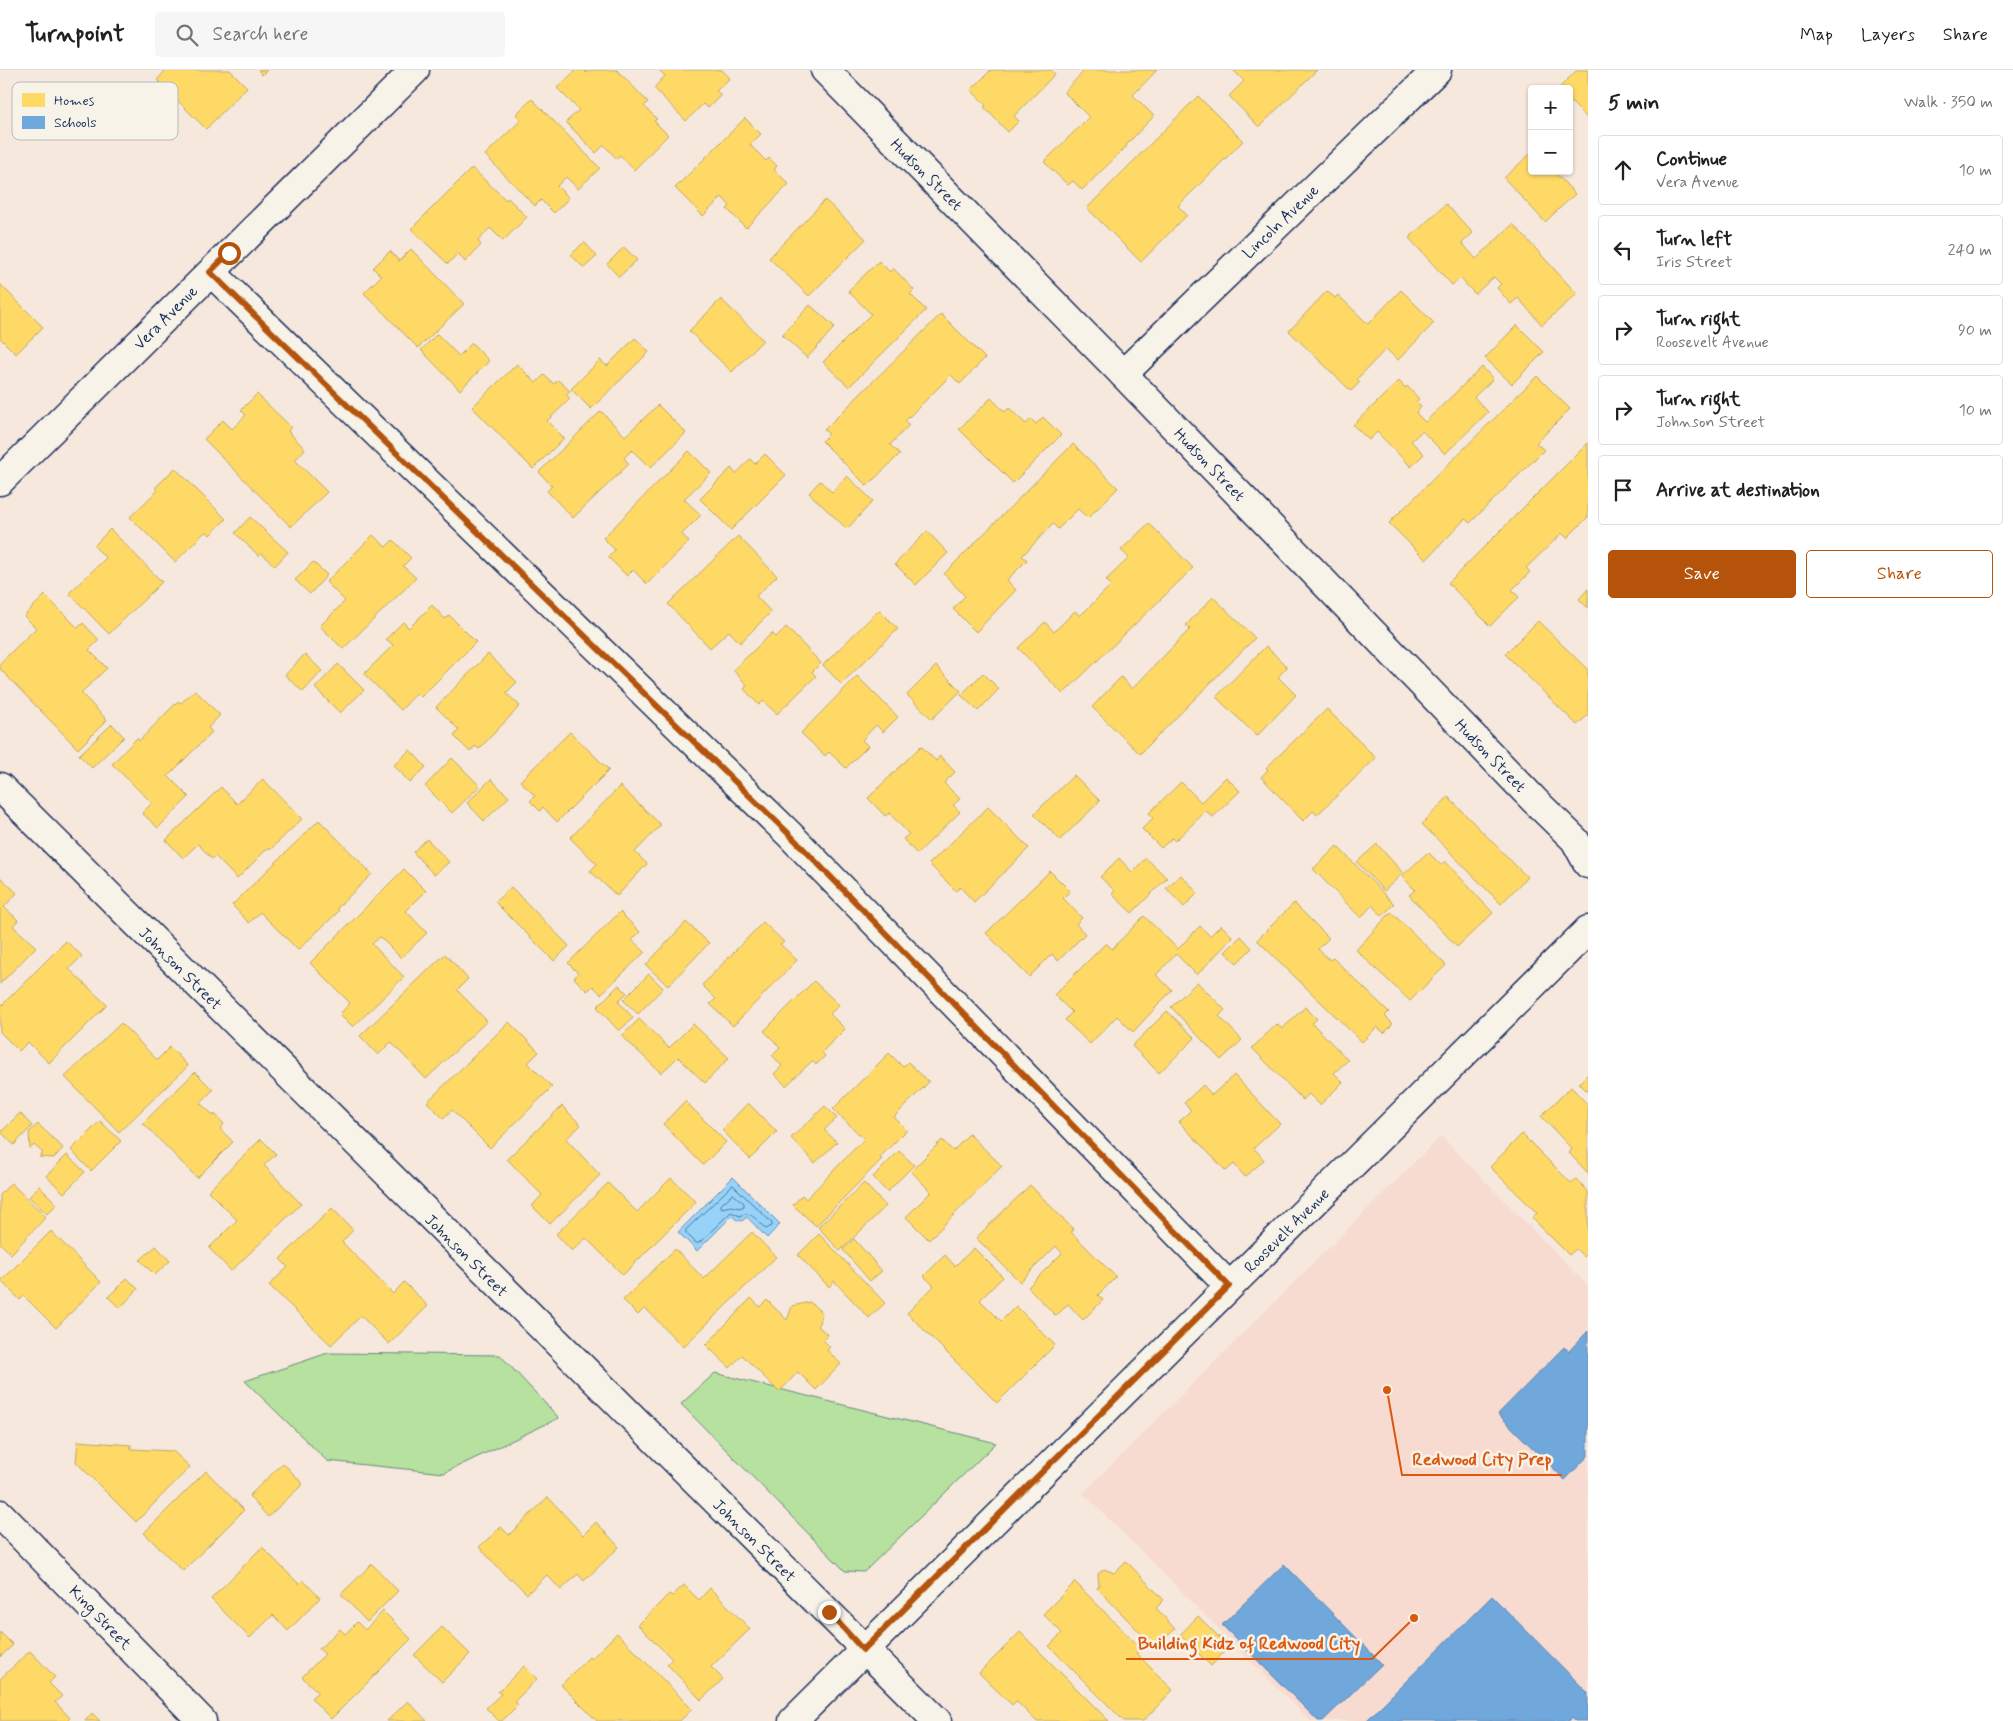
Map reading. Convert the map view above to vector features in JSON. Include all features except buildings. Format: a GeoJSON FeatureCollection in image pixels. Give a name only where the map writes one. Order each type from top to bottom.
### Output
{"type":"FeatureCollection","features":[{"type":"Feature","properties":{"kind":"street","name":"Vera Avenue"},"geometry":{"type":"LineString","coordinates":[[0,481],[415,70]]}},
{"type":"Feature","properties":{"kind":"street","name":"Hudson Street"},"geometry":{"type":"LineString","coordinates":[[824,70],[1124,374],[1535,801],[1575,840],[1588,864]]}},
{"type":"Feature","properties":{"kind":"street","name":"Lincoln Avenue"},"geometry":{"type":"LineString","coordinates":[[1124,374],[1437,70]]}},
{"type":"Feature","properties":{"kind":"street"},"geometry":{"type":"LineString","coordinates":[[210,272],[789,834],[1229,1286]]}},
{"type":"Feature","properties":{"kind":"street","name":"Johnson Street"},"geometry":{"type":"LineString","coordinates":[[0,787],[936,1721]]}},
{"type":"Feature","properties":{"kind":"street","name":"Roosevelt Avenue"},"geometry":{"type":"LineString","coordinates":[[793,1721],[1588,930]]}},
{"type":"Feature","properties":{"kind":"street","name":"King Street"},"geometry":{"type":"LineString","coordinates":[[0,1514],[202,1721]]}},
{"type":"Feature","properties":{"kind":"shaded area"},"geometry":{"type":"Polygon","coordinates":[[[1441,1136],[1588,1286],[1588,1721],[1310,1721],[1083,1493],[1441,1136]]]}},
{"type":"Feature","properties":{"kind":"green space"},"geometry":{"type":"Polygon","coordinates":[[[328,1353],[500,1355],[559,1418],[444,1473],[327,1461],[245,1381],[328,1353]]]}},
{"type":"Feature","properties":{"kind":"green space"},"geometry":{"type":"Polygon","coordinates":[[[715,1373],[996,1443],[864,1572],[845,1571],[681,1404],[715,1373]]]}},
{"type":"Feature","properties":{"kind":"water"},"geometry":{"type":"Polygon","coordinates":[[[733,1177],[780,1224],[767,1238],[747,1217],[742,1221],[732,1216],[697,1251],[678,1232],[733,1177]]]}},
{"type":"Feature","properties":{"kind":"place","name":"Redwood City Prep"},"geometry":{"type":"Point","coordinates":[1387,1390]}},
{"type":"Feature","properties":{"kind":"place","name":"Building Kidz of Redwood City"},"geometry":{"type":"Point","coordinates":[1414,1618]}},
{"type":"Feature","properties":{"kind":"route"},"geometry":{"type":"LineString","coordinates":[[229,253],[210,272],[789,834],[1229,1286],[863,1650],[829,1612]]}}]}
